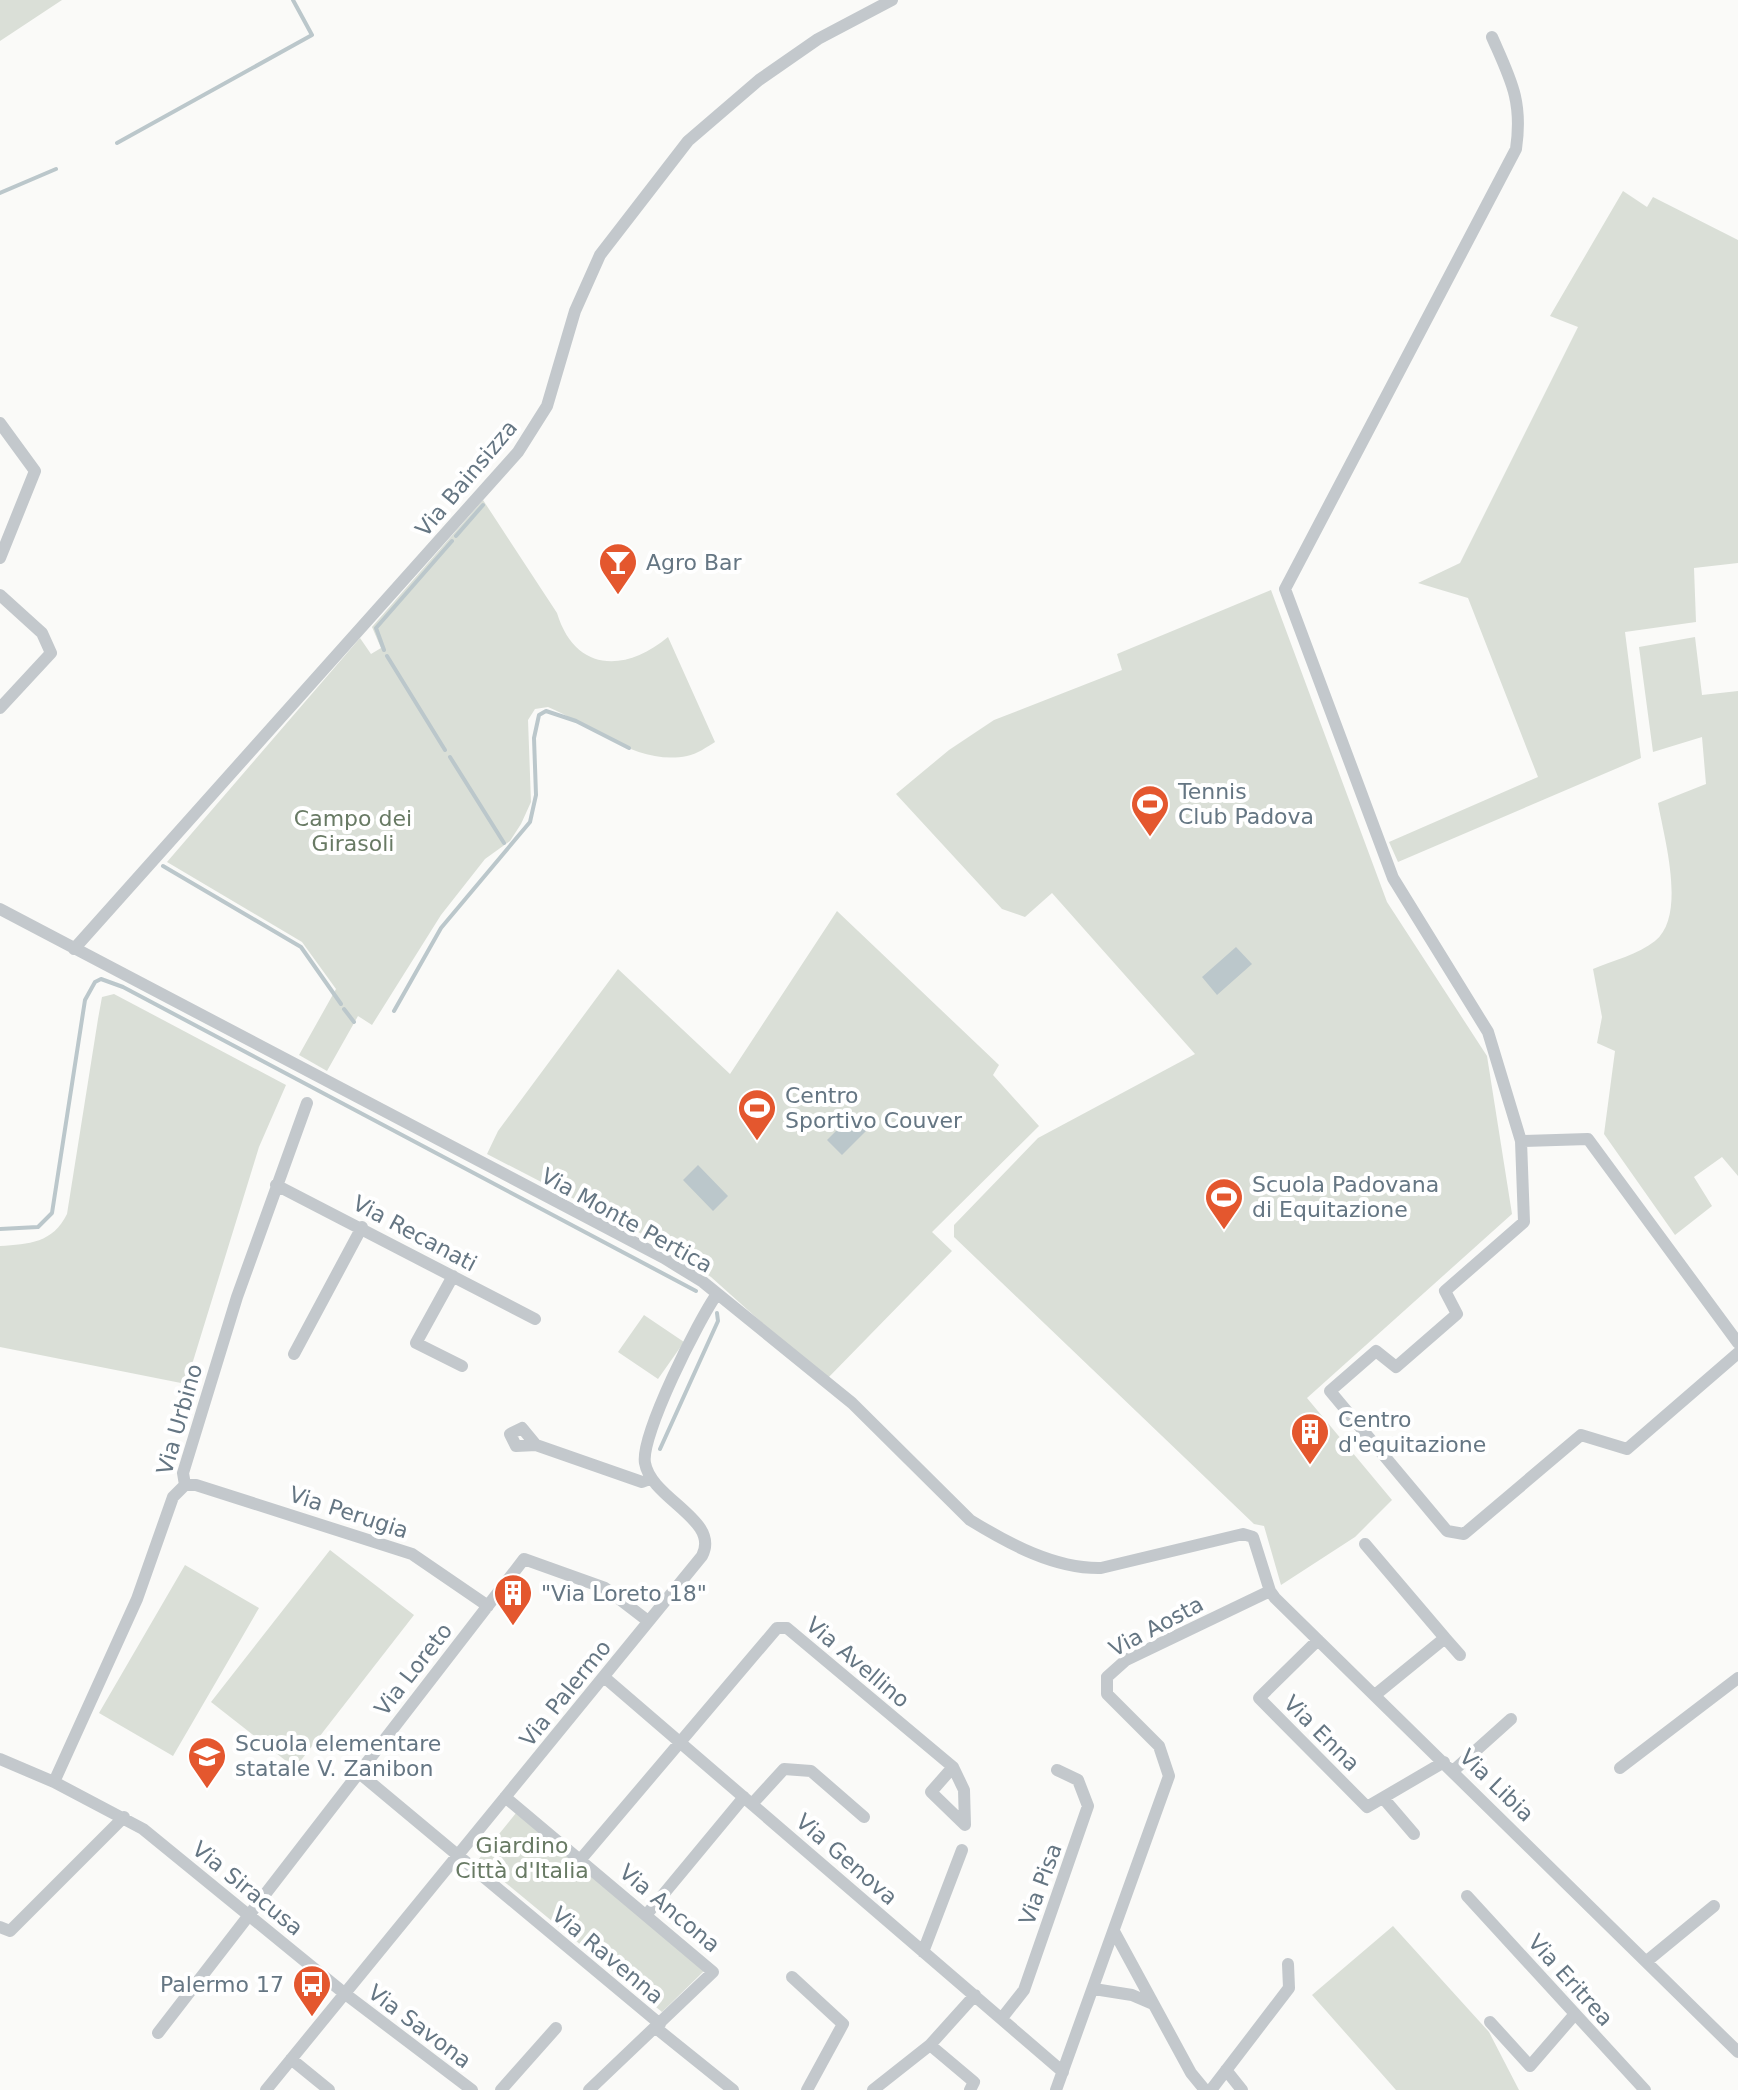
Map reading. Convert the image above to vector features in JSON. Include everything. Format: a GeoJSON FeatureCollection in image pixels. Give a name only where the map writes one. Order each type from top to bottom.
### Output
{"type":"FeatureCollection","features":[{"type":"Feature","properties":{"kind":"street","name":"Via Bainsizza"},"geometry":{"type":"LineString","coordinates":[[74,949],[518,452],[547,406],[575,311],[600,255],[695,134],[759,80],[818,39],[892,0]]}},
{"type":"Feature","properties":{"kind":"street"},"geometry":{"type":"LineString","coordinates":[[1492,37],[1512,82],[1520,118],[1516,149],[1285,589],[1393,878],[1488,1032],[1521,1141],[1524,1222],[1445,1291],[1457,1314],[1396,1367],[1376,1351],[1330,1391],[1447,1531],[1464,1534],[1581,1435],[1627,1449],[1738,1353]]}},
{"type":"Feature","properties":{"kind":"street"},"geometry":{"type":"LineString","coordinates":[[0,423],[35,471],[0,558]]}},
{"type":"Feature","properties":{"kind":"street"},"geometry":{"type":"LineString","coordinates":[[0,523],[12,531]]}},
{"type":"Feature","properties":{"kind":"street"},"geometry":{"type":"LineString","coordinates":[[0,595],[42,633],[51,653],[0,708]]}},
{"type":"Feature","properties":{"kind":"street","name":"Via Monte Pertica"},"geometry":{"type":"LineString","coordinates":[[0,909],[664,1258],[717,1294],[852,1403],[970,1520],[1005,1540],[1068,1565],[1101,1568],[1251,1536]]}},
{"type":"Feature","properties":{"kind":"street","name":"Via Urbino"},"geometry":{"type":"LineString","coordinates":[[54,1782],[137,1599],[173,1497],[185,1485],[183,1473],[213,1372],[307,1103]]}},
{"type":"Feature","properties":{"kind":"street"},"geometry":{"type":"LineString","coordinates":[[1521,1141],[1588,1139],[1738,1343]]}},
{"type":"Feature","properties":{"kind":"street","name":"Via Recanati"},"geometry":{"type":"LineString","coordinates":[[276,1185],[535,1319]]}},
{"type":"Feature","properties":{"kind":"street"},"geometry":{"type":"LineString","coordinates":[[294,1354],[362,1227]]}},
{"type":"Feature","properties":{"kind":"street"},"geometry":{"type":"LineString","coordinates":[[409,1357],[453,1276]]}},
{"type":"Feature","properties":{"kind":"street"},"geometry":{"type":"LineString","coordinates":[[536,1445],[642,1482],[650,1479],[644,1459],[648,1440],[691,1340],[717,1294]]}},
{"type":"Feature","properties":{"kind":"street"},"geometry":{"type":"LineString","coordinates":[[416,1343],[462,1366]]}},
{"type":"Feature","properties":{"kind":"street","name":"Via Palermo"},"geometry":{"type":"LineString","coordinates":[[266,2090],[707,1547],[703,1530],[650,1479]]}},
{"type":"Feature","properties":{"kind":"street","name":"Via Perugia"},"geometry":{"type":"LineString","coordinates":[[185,1485],[196,1485],[412,1554],[488,1606]]}},
{"type":"Feature","properties":{"kind":"street","name":"Via Libia"},"geometry":{"type":"LineString","coordinates":[[1251,1536],[1270,1591],[1738,2052]]}},
{"type":"Feature","properties":{"kind":"street"},"geometry":{"type":"LineString","coordinates":[[1365,1544],[1460,1655]]}},
{"type":"Feature","properties":{"kind":"street","name":"Via Loreto"},"geometry":{"type":"LineString","coordinates":[[158,2033],[524,1559],[605,1588],[648,1621]]}},
{"type":"Feature","properties":{"kind":"street","name":"Via Aosta"},"geometry":{"type":"LineString","coordinates":[[1056,2090],[1169,1776],[1159,1746],[1107,1694],[1107,1677],[1126,1660],[1270,1591]]}},
{"type":"Feature","properties":{"kind":"street","name":"Via Avellino"},"geometry":{"type":"LineString","coordinates":[[581,1859],[777,1628],[787,1628],[953,1767]]}},
{"type":"Feature","properties":{"kind":"street"},"geometry":{"type":"LineString","coordinates":[[1375,1695],[1445,1638]]}},
{"type":"Feature","properties":{"kind":"street","name":"Via Enna"},"geometry":{"type":"LineString","coordinates":[[1318,1640],[1259,1698],[1367,1807],[1384,1799]]}},
{"type":"Feature","properties":{"kind":"street","name":"Via Genova"},"geometry":{"type":"LineString","coordinates":[[604,1677],[1063,2072]]}},
{"type":"Feature","properties":{"kind":"street"},"geometry":{"type":"LineString","coordinates":[[1620,1768],[1738,1678]]}},
{"type":"Feature","properties":{"kind":"street"},"geometry":{"type":"LineString","coordinates":[[1414,1834],[1384,1799],[1448,1766],[1511,1719]]}},
{"type":"Feature","properties":{"kind":"street","name":"Via Siracusa"},"geometry":{"type":"LineString","coordinates":[[0,1759],[124,1817],[344,1993]]}},
{"type":"Feature","properties":{"kind":"street"},"geometry":{"type":"LineString","coordinates":[[647,1914],[748,1800],[784,1769],[811,1771],[864,1817]]}},
{"type":"Feature","properties":{"kind":"street","name":"Via Pisa"},"geometry":{"type":"LineString","coordinates":[[1002,2018],[1024,1990],[1088,1806],[1078,1780],[1057,1770]]}},
{"type":"Feature","properties":{"kind":"street","name":"Via Ravenna"},"geometry":{"type":"LineString","coordinates":[[358,1772],[733,2090]]}},
{"type":"Feature","properties":{"kind":"street","name":"Via Ancona"},"geometry":{"type":"LineString","coordinates":[[505,1797],[713,1972],[589,2090]]}},
{"type":"Feature","properties":{"kind":"street"},"geometry":{"type":"LineString","coordinates":[[0,1927],[10,1931],[124,1817]]}},
{"type":"Feature","properties":{"kind":"street"},"geometry":{"type":"LineString","coordinates":[[923,1952],[962,1850]]}},
{"type":"Feature","properties":{"kind":"street","name":"Via Eritrea"},"geometry":{"type":"LineString","coordinates":[[1467,1896],[1645,2090]]}},
{"type":"Feature","properties":{"kind":"street"},"geometry":{"type":"LineString","coordinates":[[1647,1961],[1714,1906]]}},
{"type":"Feature","properties":{"kind":"street"},"geometry":{"type":"LineString","coordinates":[[1115,1933],[1191,2073],[1208,2090],[1289,1988],[1288,1964]]}},
{"type":"Feature","properties":{"kind":"street"},"geometry":{"type":"LineString","coordinates":[[792,1977],[843,2024],[807,2090]]}},
{"type":"Feature","properties":{"kind":"street"},"geometry":{"type":"LineString","coordinates":[[1094,1989],[1132,1995],[1153,2004]]}},
{"type":"Feature","properties":{"kind":"street","name":"Via Savona"},"geometry":{"type":"LineString","coordinates":[[344,1993],[472,2090]]}},
{"type":"Feature","properties":{"kind":"street"},"geometry":{"type":"LineString","coordinates":[[873,2090],[930,2045],[975,1995]]}},
{"type":"Feature","properties":{"kind":"street"},"geometry":{"type":"LineString","coordinates":[[1490,2022],[1530,2066],[1575,2014]]}},
{"type":"Feature","properties":{"kind":"street"},"geometry":{"type":"LineString","coordinates":[[501,2090],[556,2028]]}},
{"type":"Feature","properties":{"kind":"street"},"geometry":{"type":"LineString","coordinates":[[930,2045],[974,2082],[970,2090]]}},
{"type":"Feature","properties":{"kind":"street"},"geometry":{"type":"LineString","coordinates":[[291,2059],[329,2090]]}},
{"type":"Feature","properties":{"kind":"street"},"geometry":{"type":"LineString","coordinates":[[1226,2070],[1242,2090]]}},
{"type":"Feature","properties":{"kind":"green space"},"geometry":{"type":"Polygon","coordinates":[[[0,0],[62,0],[0,41],[0,0]]]}},
{"type":"Feature","properties":{"kind":"green space"},"geometry":{"type":"Polygon","coordinates":[[[1623,191],[1647,207],[1653,197],[1738,240],[1738,563],[1694,568],[1696,622],[1625,632],[1641,758],[1398,862],[1389,842],[1538,777],[1468,598],[1418,583],[1460,563],[1578,327],[1550,316],[1623,191]]]}},
{"type":"Feature","properties":{"kind":"green space","name":"Campo dei Girasoli"},"geometry":{"type":"Polygon","coordinates":[[[483,500],[576,647],[603,661],[619,661],[652,649],[668,637],[715,742],[687,756],[668,758],[650,755],[615,742],[548,707],[535,709],[528,720],[531,802],[521,824],[510,841],[485,859],[441,915],[372,1025],[358,1016],[327,1071],[299,1055],[336,989],[302,942],[167,862],[360,638],[371,654],[381,648],[372,627],[483,500]]]}},
{"type":"Feature","properties":{"kind":"green space","name":"Scuola Padovana di Equitazione"},"geometry":{"type":"Polygon","coordinates":[[[1271,590],[1387,902],[1487,1056],[1512,1214],[1307,1398],[1392,1500],[1355,1537],[1281,1585],[1264,1526],[1254,1524],[954,1237],[954,1225],[1038,1138],[1195,1054],[1052,893],[1025,917],[1002,909],[896,794],[949,750],[994,720],[1122,670],[1117,654],[1271,590]]]}},
{"type":"Feature","properties":{"kind":"green space"},"geometry":{"type":"Polygon","coordinates":[[[1695,637],[1702,695],[1738,691],[1738,1176],[1722,1157],[1694,1177],[1712,1206],[1675,1235],[1604,1134],[1615,1051],[1597,1043],[1602,1017],[1593,969],[1649,946],[1665,929],[1670,913],[1671,875],[1658,803],[1706,784],[1702,737],[1653,752],[1639,647],[1695,637]]]}},
{"type":"Feature","properties":{"kind":"green space","name":"Centro Sportivo Couver"},"geometry":{"type":"Polygon","coordinates":[[[837,911],[999,1065],[993,1075],[1039,1126],[932,1232],[952,1251],[826,1380],[711,1277],[661,1244],[487,1154],[498,1131],[618,969],[730,1074],[837,911]]]}},
{"type":"Feature","properties":{"kind":"green space"},"geometry":{"type":"Polygon","coordinates":[[[114,994],[286,1085],[259,1147],[186,1384],[0,1347],[0,1246],[39,1240],[55,1231],[67,1214],[102,997],[114,994]]]}},
{"type":"Feature","properties":{"kind":"green space"},"geometry":{"type":"Polygon","coordinates":[[[644,1315],[684,1342],[658,1379],[618,1352],[644,1315]]]}},
{"type":"Feature","properties":{"kind":"green space"},"geometry":{"type":"Polygon","coordinates":[[[330,1550],[414,1615],[295,1768],[211,1702],[330,1550]]]}},
{"type":"Feature","properties":{"kind":"green space"},"geometry":{"type":"Polygon","coordinates":[[[185,1565],[259,1608],[173,1756],[99,1713],[185,1565]]]}},
{"type":"Feature","properties":{"kind":"green space","name":"Giardino Città d'Italia"},"geometry":{"type":"Polygon","coordinates":[[[516,1813],[704,1971],[662,2012],[478,1860],[516,1813]]]}},
{"type":"Feature","properties":{"kind":"green space"},"geometry":{"type":"Polygon","coordinates":[[[1393,1926],[1489,2032],[1519,2090],[1396,2090],[1312,1995],[1393,1926]]]}},
{"type":"Feature","properties":{"kind":"shaded area"},"geometry":{"type":"Polygon","coordinates":[[[1236,947],[1252,964],[1217,995],[1202,977],[1236,947]]]}},
{"type":"Feature","properties":{"kind":"shaded area"},"geometry":{"type":"Polygon","coordinates":[[[853,1114],[868,1129],[842,1155],[827,1140],[853,1114]]]}},
{"type":"Feature","properties":{"kind":"shaded area"},"geometry":{"type":"Polygon","coordinates":[[[698,1165],[728,1196],[713,1211],[683,1180],[698,1165]]]}},
{"type":"Feature","properties":{"kind":"waterway"},"geometry":{"type":"LineString","coordinates":[[117,143],[312,35],[293,0]]}},
{"type":"Feature","properties":{"kind":"waterway"},"geometry":{"type":"LineString","coordinates":[[0,193],[56,169]]}},
{"type":"Feature","properties":{"kind":"waterway"},"geometry":{"type":"LineString","coordinates":[[456,536],[483,505]]}},
{"type":"Feature","properties":{"kind":"waterway"},"geometry":{"type":"LineString","coordinates":[[384,650],[376,628],[452,541]]}},
{"type":"Feature","properties":{"kind":"waterway"},"geometry":{"type":"LineString","coordinates":[[387,656],[445,750]]}},
{"type":"Feature","properties":{"kind":"waterway"},"geometry":{"type":"LineString","coordinates":[[394,1011],[441,928],[530,822],[536,795],[534,738],[539,715],[546,711],[576,721],[629,748]]}},
{"type":"Feature","properties":{"kind":"waterway"},"geometry":{"type":"LineString","coordinates":[[450,757],[504,843]]}},
{"type":"Feature","properties":{"kind":"waterway"},"geometry":{"type":"LineString","coordinates":[[163,866],[301,947],[341,1004]]}},
{"type":"Feature","properties":{"kind":"waterway"},"geometry":{"type":"LineString","coordinates":[[0,1229],[38,1227],[52,1213],[85,1000],[95,982],[101,979],[123,987],[696,1291]]}},
{"type":"Feature","properties":{"kind":"waterway"},"geometry":{"type":"LineString","coordinates":[[344,1009],[354,1022]]}},
{"type":"Feature","properties":{"kind":"waterway"},"geometry":{"type":"LineString","coordinates":[[660,1449],[718,1321],[717,1313]]}},
{"type":"Feature","properties":{"kind":"place","name":"Agro Bar"},"geometry":{"type":"Point","coordinates":[618,596]}},
{"type":"Feature","properties":{"kind":"place","name":"Tennis Club Padova"},"geometry":{"type":"Point","coordinates":[1150,838]}},
{"type":"Feature","properties":{"kind":"place","name":"Centro Sportivo Couver"},"geometry":{"type":"Point","coordinates":[757,1142]}},
{"type":"Feature","properties":{"kind":"place","name":"Scuola Padovana di Equitazione"},"geometry":{"type":"Point","coordinates":[1224,1231]}},
{"type":"Feature","properties":{"kind":"place","name":"Centro d'equitazione"},"geometry":{"type":"Point","coordinates":[1310,1466]}},
{"type":"Feature","properties":{"kind":"place","name":"\"Via Loreto 18\""},"geometry":{"type":"Point","coordinates":[513,1627]}},
{"type":"Feature","properties":{"kind":"place","name":"Scuola elementare statale V. Zanibon"},"geometry":{"type":"Point","coordinates":[207,1790]}},
{"type":"Feature","properties":{"kind":"place","name":"Palermo 17"},"geometry":{"type":"Point","coordinates":[312,2018]}}]}
